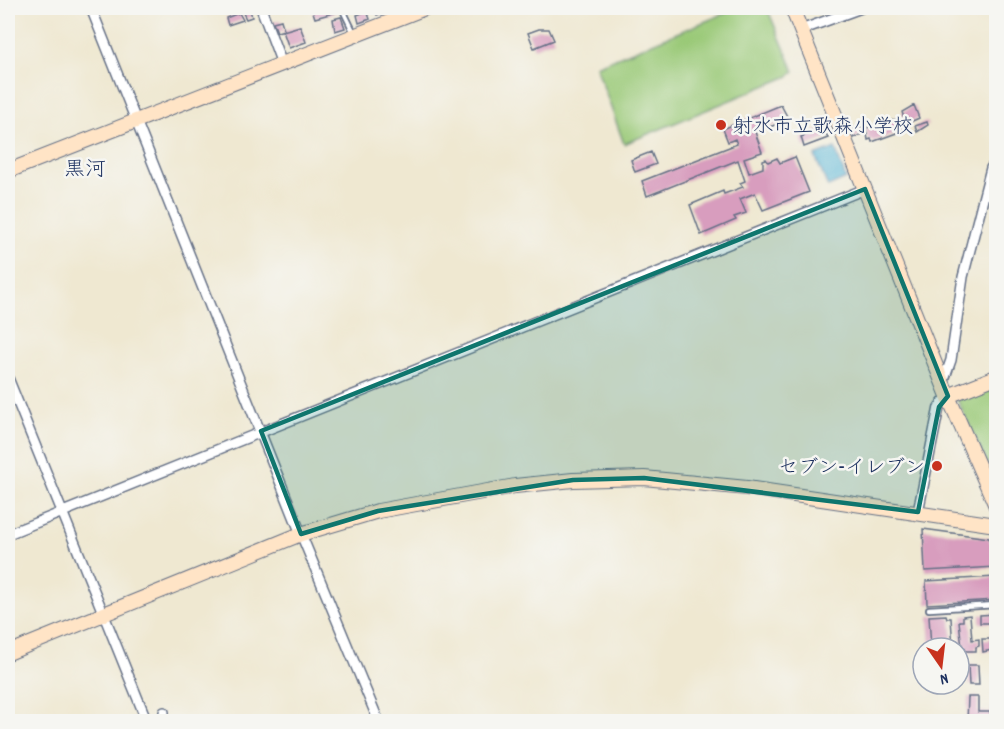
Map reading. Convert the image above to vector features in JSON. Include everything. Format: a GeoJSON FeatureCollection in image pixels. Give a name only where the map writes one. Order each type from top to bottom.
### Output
{"type":"FeatureCollection","features":[{"type":"Feature","properties":{"kind":"street"},"geometry":{"type":"LineString","coordinates":[[91,8],[301,534],[379,722]]}},
{"type":"Feature","properties":{"kind":"street"},"geometry":{"type":"LineString","coordinates":[[261,8],[282,64]]}},
{"type":"Feature","properties":{"kind":"street"},"geometry":{"type":"LineString","coordinates":[[8,171],[425,8]]}},
{"type":"Feature","properties":{"kind":"street"},"geometry":{"type":"LineString","coordinates":[[792,8],[946,390],[996,506]]}},
{"type":"Feature","properties":{"kind":"street"},"geometry":{"type":"LineString","coordinates":[[801,30],[861,8]]}},
{"type":"Feature","properties":{"kind":"street"},"geometry":{"type":"LineString","coordinates":[[918,512],[939,406],[946,390],[963,277],[991,168],[996,163]]}},
{"type":"Feature","properties":{"kind":"street"},"geometry":{"type":"LineString","coordinates":[[8,534],[865,189]]}},
{"type":"Feature","properties":{"kind":"street"},"geometry":{"type":"LineString","coordinates":[[946,390],[996,377]]}},
{"type":"Feature","properties":{"kind":"street"},"geometry":{"type":"LineString","coordinates":[[8,378],[146,719]]}},
{"type":"Feature","properties":{"kind":"street"},"geometry":{"type":"LineString","coordinates":[[8,653],[301,534],[378,511],[515,486],[644,478],[747,488],[996,525]]}},
{"type":"Feature","properties":{"kind":"lane"},"geometry":{"type":"LineString","coordinates":[[342,8],[355,35]]}},
{"type":"Feature","properties":{"kind":"lane"},"geometry":{"type":"LineString","coordinates":[[929,609],[996,605]]}},
{"type":"Feature","properties":{"kind":"highlighted area"},"geometry":{"type":"Polygon","coordinates":[[[865,189],[948,396],[939,407],[918,512],[644,478],[573,480],[378,511],[301,534],[261,431],[865,189]]]}},
{"type":"Feature","properties":{"kind":"green space"},"geometry":{"type":"Polygon","coordinates":[[[738,8],[767,8],[794,71],[789,76],[624,144],[596,66],[738,8]]]}},
{"type":"Feature","properties":{"kind":"green space"},"geometry":{"type":"Polygon","coordinates":[[[996,383],[996,483],[957,399],[996,383]]]}},
{"type":"Feature","properties":{"kind":"water"},"geometry":{"type":"Polygon","coordinates":[[[835,148],[846,179],[828,187],[815,156],[835,148]]]}},
{"type":"Feature","properties":{"kind":"building"},"geometry":{"type":"Polygon","coordinates":[[[336,8],[337,12],[315,18],[312,9],[336,8]]]}},
{"type":"Feature","properties":{"kind":"building"},"geometry":{"type":"Polygon","coordinates":[[[377,8],[397,8],[377,15],[377,8]]]}},
{"type":"Feature","properties":{"kind":"building"},"geometry":{"type":"Polygon","coordinates":[[[250,10],[252,17],[246,19],[243,13],[250,10]]]}},
{"type":"Feature","properties":{"kind":"building"},"geometry":{"type":"Polygon","coordinates":[[[367,11],[370,19],[359,23],[357,15],[367,11]]]}},
{"type":"Feature","properties":{"kind":"building"},"geometry":{"type":"Polygon","coordinates":[[[239,13],[243,20],[228,25],[226,18],[239,13]]]}},
{"type":"Feature","properties":{"kind":"building"},"geometry":{"type":"Polygon","coordinates":[[[341,17],[345,28],[335,31],[333,19],[341,17]]]}},
{"type":"Feature","properties":{"kind":"building"},"geometry":{"type":"Polygon","coordinates":[[[281,20],[284,30],[277,32],[273,22],[281,20]]]}},
{"type":"Feature","properties":{"kind":"building"},"geometry":{"type":"Polygon","coordinates":[[[300,26],[306,42],[289,48],[283,31],[300,26]]]}},
{"type":"Feature","properties":{"kind":"building"},"geometry":{"type":"Polygon","coordinates":[[[539,29],[549,29],[554,40],[534,48],[528,33],[539,29]]]}},
{"type":"Feature","properties":{"kind":"building"},"geometry":{"type":"Polygon","coordinates":[[[781,105],[789,120],[755,132],[762,152],[744,158],[749,173],[763,168],[763,160],[766,159],[768,162],[777,158],[780,163],[795,157],[809,192],[763,210],[755,193],[740,199],[746,213],[734,217],[736,220],[701,235],[690,205],[723,191],[724,194],[743,187],[740,183],[745,181],[738,160],[647,196],[642,181],[737,144],[735,139],[728,142],[723,129],[781,105]]]}},
{"type":"Feature","properties":{"kind":"building"},"geometry":{"type":"Polygon","coordinates":[[[914,105],[919,118],[906,124],[902,112],[914,105]]]}},
{"type":"Feature","properties":{"kind":"building"},"geometry":{"type":"Polygon","coordinates":[[[897,119],[902,131],[872,142],[871,139],[868,140],[866,128],[897,119]]]}},
{"type":"Feature","properties":{"kind":"building"},"geometry":{"type":"Polygon","coordinates":[[[927,122],[928,125],[917,132],[915,126],[927,122]]]}},
{"type":"Feature","properties":{"kind":"building"},"geometry":{"type":"Polygon","coordinates":[[[861,126],[864,133],[854,138],[851,131],[861,126]]]}},
{"type":"Feature","properties":{"kind":"building"},"geometry":{"type":"Polygon","coordinates":[[[824,128],[828,138],[804,147],[801,137],[824,128]]]}},
{"type":"Feature","properties":{"kind":"building"},"geometry":{"type":"Polygon","coordinates":[[[651,152],[656,164],[635,172],[631,160],[651,152]]]}},
{"type":"Feature","properties":{"kind":"building"},"geometry":{"type":"Polygon","coordinates":[[[923,529],[989,538],[994,549],[996,567],[925,571],[923,529]]]}},
{"type":"Feature","properties":{"kind":"building"},"geometry":{"type":"Polygon","coordinates":[[[996,577],[996,600],[927,604],[926,581],[996,577]]]}},
{"type":"Feature","properties":{"kind":"building"},"geometry":{"type":"Polygon","coordinates":[[[996,614],[996,623],[980,623],[980,615],[996,614]]]}},
{"type":"Feature","properties":{"kind":"building"},"geometry":{"type":"Polygon","coordinates":[[[946,615],[947,618],[951,618],[952,636],[930,636],[929,616],[946,615]]]}},
{"type":"Feature","properties":{"kind":"building"},"geometry":{"type":"Polygon","coordinates":[[[970,615],[972,640],[979,639],[976,651],[971,651],[971,636],[961,636],[959,621],[963,621],[963,616],[970,615]]]}},
{"type":"Feature","properties":{"kind":"building"},"geometry":{"type":"Polygon","coordinates":[[[991,633],[996,633],[996,649],[983,652],[982,639],[991,639],[991,633]]]}},
{"type":"Feature","properties":{"kind":"building"},"geometry":{"type":"Polygon","coordinates":[[[971,665],[978,665],[979,685],[971,685],[971,665]]]}},
{"type":"Feature","properties":{"kind":"building"},"geometry":{"type":"Polygon","coordinates":[[[968,697],[978,697],[978,712],[991,712],[991,708],[996,708],[996,716],[992,716],[992,721],[967,722],[968,697]]]}},
{"type":"Feature","properties":{"kind":"place","name":"射水市立歌森小学校"},"geometry":{"type":"Point","coordinates":[721,125]}},
{"type":"Feature","properties":{"kind":"place","name":"セブン-イレブン"},"geometry":{"type":"Point","coordinates":[937,466]}},
{"type":"Feature","properties":{"kind":"district","name":"黒河"},"geometry":{"type":"Point","coordinates":[85,168]}}]}
